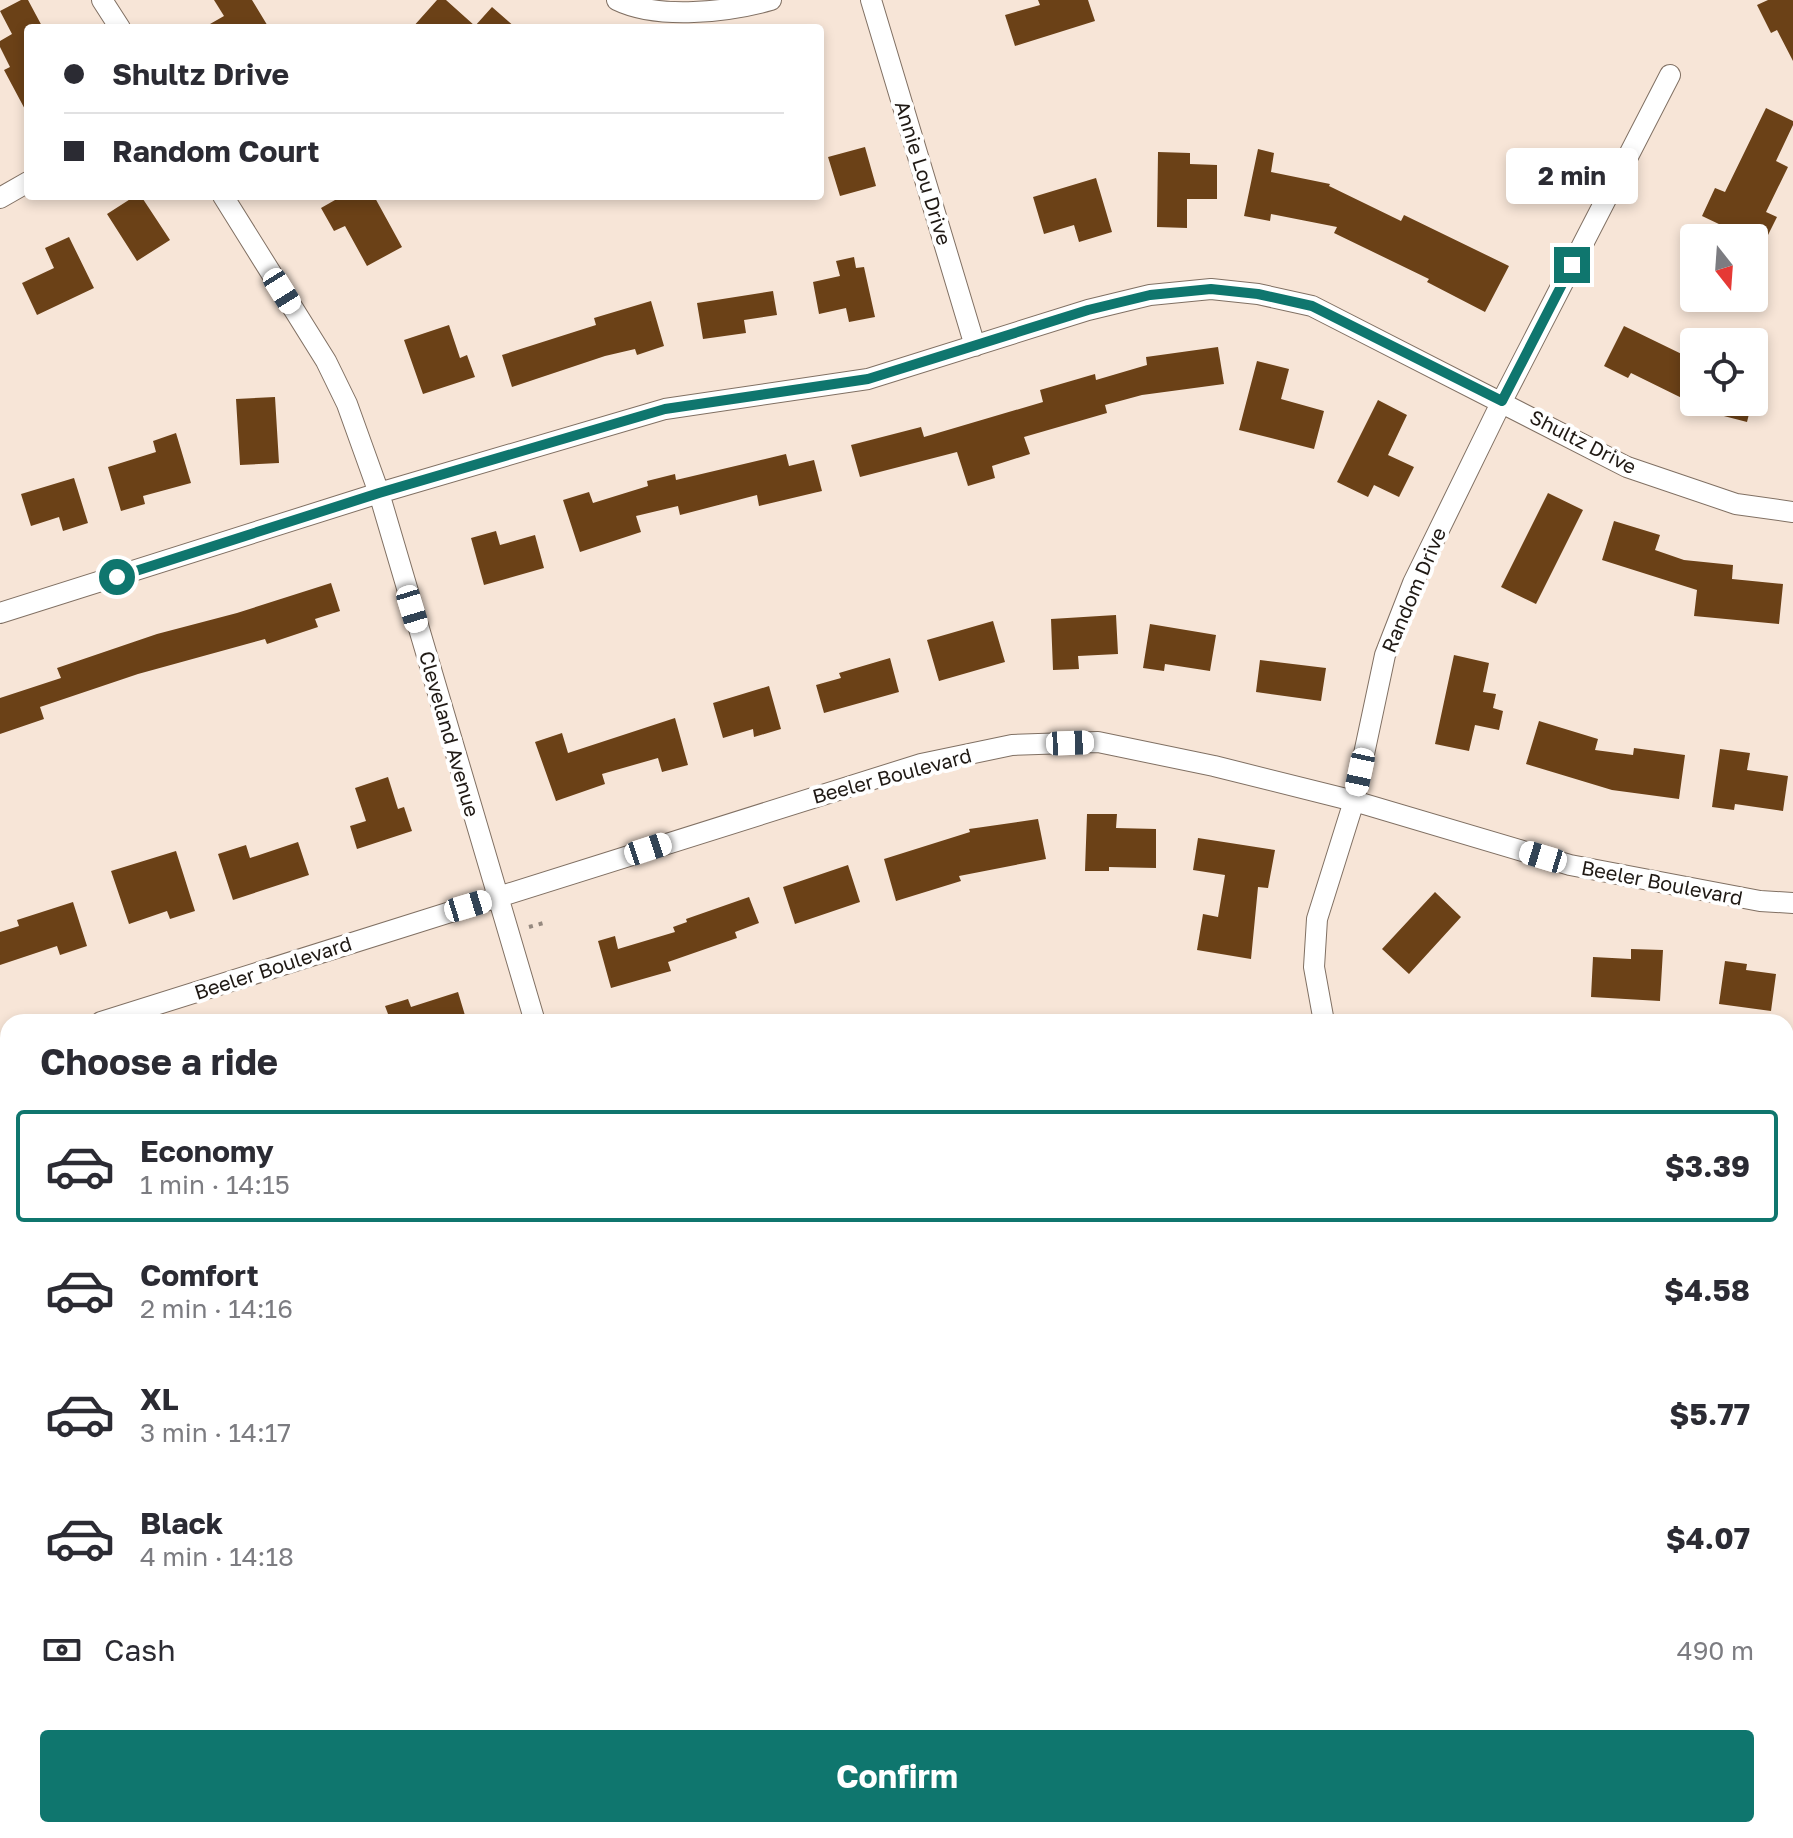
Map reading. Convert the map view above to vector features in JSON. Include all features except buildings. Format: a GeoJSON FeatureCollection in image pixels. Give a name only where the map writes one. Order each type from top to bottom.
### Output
{"type":"FeatureCollection","features":[{"type":"Feature","properties":{"kind":"street"},"geometry":{"type":"LineString","coordinates":[[102,0],[117,24]]}},
{"type":"Feature","properties":{"kind":"street"},"geometry":{"type":"LineString","coordinates":[[617,0],[628,5],[693,13],[771,0]]}},
{"type":"Feature","properties":{"kind":"street","name":"Annie Lou Drive"},"geometry":{"type":"LineString","coordinates":[[871,0],[975,346]]}},
{"type":"Feature","properties":{"kind":"street","name":"Random Drive"},"geometry":{"type":"LineString","coordinates":[[1323,1014],[1314,967],[1317,919],[1354,801],[1385,655],[1413,583],[1502,401],[1670,75]]}},
{"type":"Feature","properties":{"kind":"street"},"geometry":{"type":"LineString","coordinates":[[0,198],[24,184]]}},
{"type":"Feature","properties":{"kind":"street","name":"Cleveland Avenue"},"geometry":{"type":"LineString","coordinates":[[225,200],[326,361],[347,404],[379,493],[533,1014]]}},
{"type":"Feature","properties":{"kind":"street","name":"Shultz Drive"},"geometry":{"type":"LineString","coordinates":[[0,613],[379,493],[665,409],[868,379],[1088,310],[1150,295],[1211,289],[1258,294],[1312,306],[1627,467],[1736,504],[1793,512]]}},
{"type":"Feature","properties":{"kind":"street","name":"Beeler Boulevard"},"geometry":{"type":"LineString","coordinates":[[134,1014],[921,764],[1012,745],[1098,742],[1214,766],[1354,801],[1570,865],[1760,901],[1793,903]]}},
{"type":"Feature","properties":{"kind":"route"},"geometry":{"type":"LineString","coordinates":[[117,577],[379,493],[665,409],[868,379],[1088,310],[1150,295],[1211,289],[1258,294],[1312,306],[1502,401],[1572,265]]}}]}
